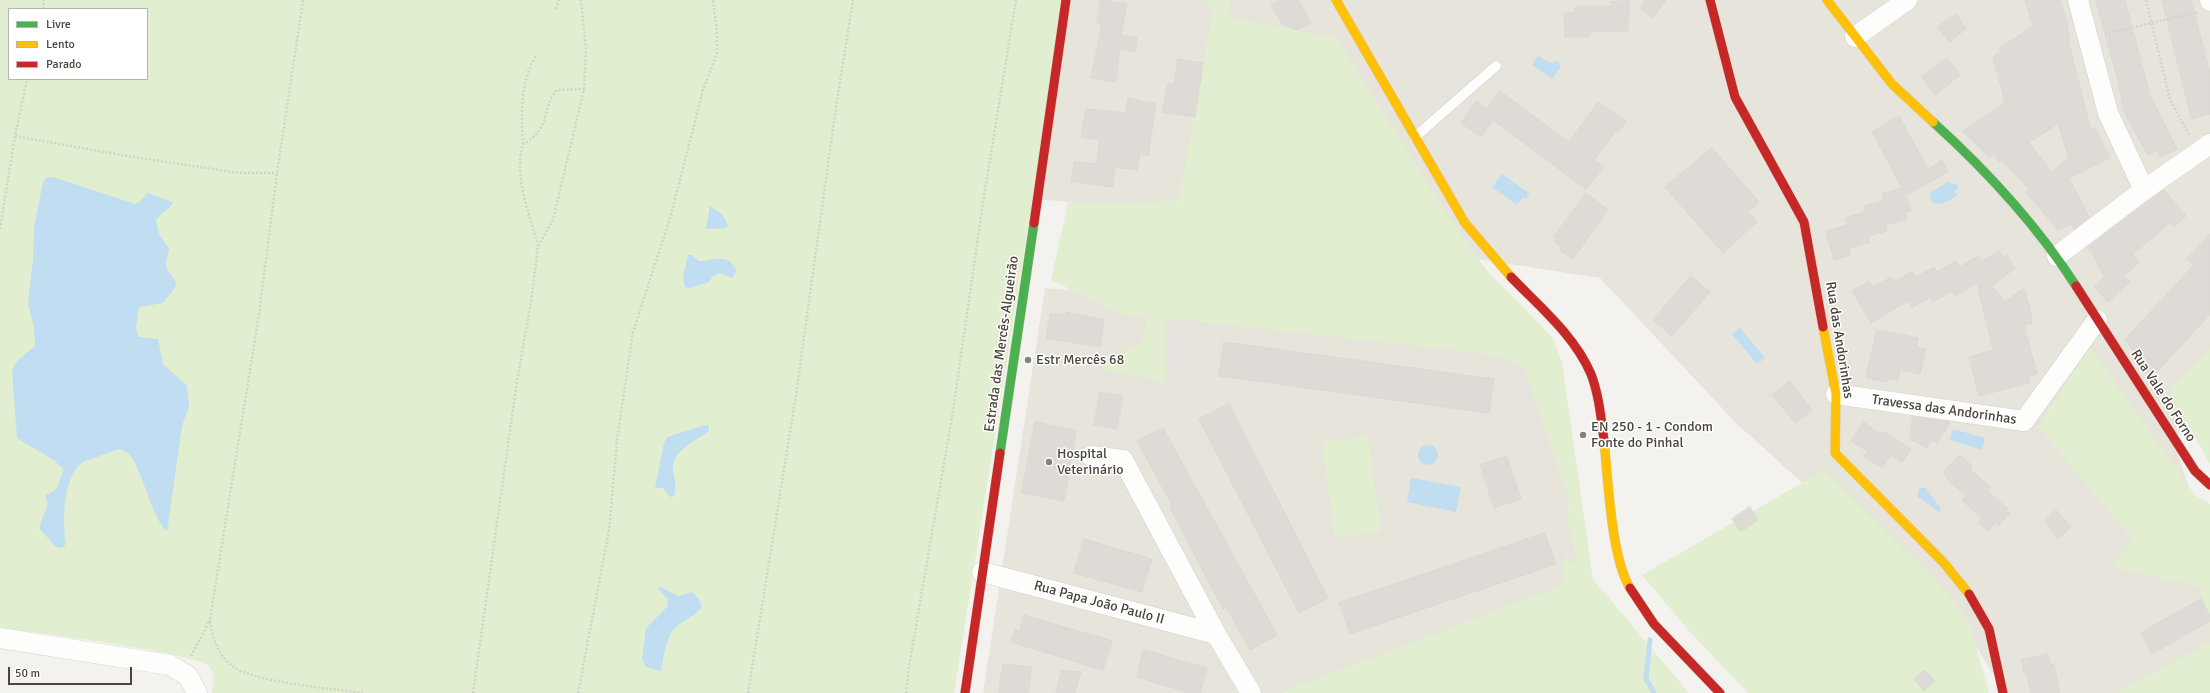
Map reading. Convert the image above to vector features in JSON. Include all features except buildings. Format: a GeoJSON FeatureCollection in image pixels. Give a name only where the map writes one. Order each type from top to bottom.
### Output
{"type":"FeatureCollection","features":[{"type":"Feature","properties":{"kind":"street","name":"Estrada das Mercês-Algueirão"},"geometry":{"type":"LineString","coordinates":[[965,693],[1066,0]]}},
{"type":"Feature","properties":{"kind":"street"},"geometry":{"type":"LineString","coordinates":[[1336,0],[1465,223],[1501,267],[1562,329],[1586,364],[1596,389],[1600,408],[1616,542],[1626,580],[1641,607],[1654,624],[1720,693]]}},
{"type":"Feature","properties":{"kind":"street","name":"Rua das Andorinhas"},"geometry":{"type":"LineString","coordinates":[[1710,0],[1735,97],[1804,222],[1836,394],[1835,453],[1944,563],[1973,599],[1989,629],[2003,693]]}},
{"type":"Feature","properties":{"kind":"street","name":"Rua Vale do Forno"},"geometry":{"type":"LineString","coordinates":[[1827,0],[1892,84],[1969,154],[2002,189],[2057,256],[2195,472],[2210,485]]}},
{"type":"Feature","properties":{"kind":"street"},"geometry":{"type":"LineString","coordinates":[[1855,37],[1907,0]]}},
{"type":"Feature","properties":{"kind":"street"},"geometry":{"type":"LineString","coordinates":[[2078,0],[2108,113],[2144,190]]}},
{"type":"Feature","properties":{"kind":"street"},"geometry":{"type":"LineString","coordinates":[[2057,256],[2144,190],[2204,148]]}},
{"type":"Feature","properties":{"kind":"street","name":"Travessa das Andorinhas"},"geometry":{"type":"LineString","coordinates":[[1836,394],[2024,421],[2097,320]]}},
{"type":"Feature","properties":{"kind":"street"},"geometry":{"type":"LineString","coordinates":[[1091,456],[1123,460],[1216,634],[1251,693]]}},
{"type":"Feature","properties":{"kind":"street","name":"Rua Papa João Paulo II"},"geometry":{"type":"LineString","coordinates":[[982,572],[1216,634]]}},
{"type":"Feature","properties":{"kind":"street"},"geometry":{"type":"LineString","coordinates":[[0,638],[162,663],[183,672],[193,683],[196,693]]}},
{"type":"Feature","properties":{"kind":"lane"},"geometry":{"type":"LineString","coordinates":[[1415,137],[1496,66]]}},
{"type":"Feature","properties":{"kind":"path"},"geometry":{"type":"LineString","coordinates":[[303,0],[277,173],[259,314],[210,619],[211,634],[217,648],[232,666],[241,672],[272,680],[363,693]]}},
{"type":"Feature","properties":{"kind":"path"},"geometry":{"type":"LineString","coordinates":[[556,10],[559,0]]}},
{"type":"Feature","properties":{"kind":"path"},"geometry":{"type":"LineString","coordinates":[[538,246],[553,220],[584,89],[586,48],[581,0]]}},
{"type":"Feature","properties":{"kind":"path"},"geometry":{"type":"LineString","coordinates":[[578,693],[609,531],[617,440],[633,332],[671,215],[703,90],[717,53],[717,31],[713,0]]}},
{"type":"Feature","properties":{"kind":"path"},"geometry":{"type":"LineString","coordinates":[[748,693],[796,395],[836,107],[853,0]]}},
{"type":"Feature","properties":{"kind":"path"},"geometry":{"type":"LineString","coordinates":[[906,693],[908,667],[953,411],[982,209],[1016,0]]}},
{"type":"Feature","properties":{"kind":"path"},"geometry":{"type":"LineString","coordinates":[[2146,0],[2170,100],[2204,148]]}},
{"type":"Feature","properties":{"kind":"path"},"geometry":{"type":"LineString","coordinates":[[2088,38],[2151,23],[2207,4]]}},
{"type":"Feature","properties":{"kind":"path"},"geometry":{"type":"LineString","coordinates":[[473,693],[517,382],[531,302],[538,246],[522,184],[519,156],[523,144],[523,96],[528,68],[536,56]]}},
{"type":"Feature","properties":{"kind":"path"},"geometry":{"type":"LineString","coordinates":[[0,229],[15,136],[27,80]]}},
{"type":"Feature","properties":{"kind":"path"},"geometry":{"type":"LineString","coordinates":[[523,144],[534,138],[545,122],[552,95],[557,90],[584,89]]}},
{"type":"Feature","properties":{"kind":"path"},"geometry":{"type":"LineString","coordinates":[[15,136],[128,156],[239,172],[277,173]]}},
{"type":"Feature","properties":{"kind":"path"},"geometry":{"type":"LineString","coordinates":[[183,672],[210,619]]}},
{"type":"Feature","properties":{"kind":"shaded area"},"geometry":{"type":"Polygon","coordinates":[[[1052,0],[2210,0],[2210,387],[2173,440],[2210,549],[2210,644],[2142,693],[2005,693],[1967,632],[1736,423],[1600,278],[1185,214],[1038,199],[1052,0]]]}},
{"type":"Feature","properties":{"kind":"shaded area"},"geometry":{"type":"Polygon","coordinates":[[[1981,198],[1987,210],[1945,233],[1938,222],[1981,198]]]}},
{"type":"Feature","properties":{"kind":"shaded area"},"geometry":{"type":"Polygon","coordinates":[[[1045,288],[1411,316],[1528,356],[1571,439],[1587,601],[1373,693],[983,693],[1045,288]]]}},
{"type":"Feature","properties":{"kind":"shaded area"},"geometry":{"type":"Polygon","coordinates":[[[1188,320],[1208,323],[1197,338],[1189,355],[1179,392],[1178,408],[1170,402],[1172,383],[1168,327],[1183,326],[1188,320]]]}},
{"type":"Feature","properties":{"kind":"shaded area"},"geometry":{"type":"Polygon","coordinates":[[[1522,373],[1547,451],[1537,456],[1511,376],[1522,373]]]}},
{"type":"Feature","properties":{"kind":"shaded area"},"geometry":{"type":"Polygon","coordinates":[[[1566,523],[1578,560],[1570,563],[1558,525],[1566,523]]]}},
{"type":"Feature","properties":{"kind":"green space"},"geometry":{"type":"Polygon","coordinates":[[[0,0],[1064,0],[954,693],[212,693],[214,679],[212,670],[210,667],[198,661],[146,649],[0,628],[0,0]]]}},
{"type":"Feature","properties":{"kind":"green space"},"geometry":{"type":"Polygon","coordinates":[[[1202,0],[1230,0],[1229,18],[1336,37],[1453,224],[1488,272],[1553,338],[1562,362],[1593,579],[1689,693],[1280,693],[1563,585],[1569,498],[1524,368],[1510,361],[1479,353],[1165,318],[1165,382],[1105,370],[1106,360],[1142,342],[1147,316],[1121,314],[1051,280],[1068,203],[1179,201],[1213,8],[1202,0]]]}},
{"type":"Feature","properties":{"kind":"green space"},"geometry":{"type":"Polygon","coordinates":[[[2090,347],[2195,495],[2210,504],[2210,627],[2200,587],[2111,567],[2134,541],[2038,426],[2090,347]]]}},
{"type":"Feature","properties":{"kind":"green space"},"geometry":{"type":"Polygon","coordinates":[[[2210,349],[2210,464],[2169,390],[2210,349]]]}},
{"type":"Feature","properties":{"kind":"green space"},"geometry":{"type":"Polygon","coordinates":[[[1368,436],[1381,532],[1335,538],[1322,442],[1368,436]]]}},
{"type":"Feature","properties":{"kind":"green space"},"geometry":{"type":"Polygon","coordinates":[[[1823,471],[1936,579],[1969,622],[1989,693],[1748,693],[1690,632],[1642,575],[1823,471]]]}},
{"type":"Feature","properties":{"kind":"green space"},"geometry":{"type":"Polygon","coordinates":[[[2210,642],[2210,693],[2117,693],[2210,642]]]}},
{"type":"Feature","properties":{"kind":"water"},"geometry":{"type":"Polygon","coordinates":[[[1538,56],[1550,63],[1558,61],[1561,67],[1552,79],[1532,65],[1538,56]]]}},
{"type":"Feature","properties":{"kind":"water"},"geometry":{"type":"Polygon","coordinates":[[[1502,174],[1530,194],[1526,199],[1523,197],[1517,205],[1492,187],[1502,174]]]}},
{"type":"Feature","properties":{"kind":"water"},"geometry":{"type":"Polygon","coordinates":[[[53,177],[135,204],[140,202],[147,193],[173,202],[156,220],[159,234],[169,249],[166,265],[168,271],[175,280],[176,286],[163,303],[139,307],[136,328],[139,337],[158,339],[163,364],[187,386],[189,407],[182,426],[167,532],[156,515],[141,476],[132,458],[126,452],[119,449],[83,462],[76,468],[71,477],[68,488],[64,512],[66,544],[62,548],[56,547],[39,528],[48,503],[45,496],[56,489],[64,470],[55,461],[17,438],[12,370],[17,361],[35,346],[34,327],[28,303],[33,259],[34,228],[43,182],[46,178],[53,177]]]}},
{"type":"Feature","properties":{"kind":"water"},"geometry":{"type":"Polygon","coordinates":[[[1949,181],[1950,184],[1954,183],[1959,186],[1955,192],[1958,195],[1942,203],[1938,204],[1931,202],[1930,193],[1949,181]]]}},
{"type":"Feature","properties":{"kind":"water"},"geometry":{"type":"Polygon","coordinates":[[[710,206],[722,214],[728,225],[726,228],[706,229],[710,206]]]}},
{"type":"Feature","properties":{"kind":"water"},"geometry":{"type":"Polygon","coordinates":[[[688,255],[692,255],[699,261],[719,258],[724,259],[733,265],[736,271],[732,278],[720,273],[713,276],[709,282],[690,288],[685,287],[683,277],[688,255]]]}},
{"type":"Feature","properties":{"kind":"water"},"geometry":{"type":"Polygon","coordinates":[[[1740,328],[1765,358],[1757,364],[1732,334],[1740,328]]]}},
{"type":"Feature","properties":{"kind":"water"},"geometry":{"type":"Polygon","coordinates":[[[705,425],[709,426],[709,431],[685,447],[680,452],[673,464],[676,487],[674,496],[670,497],[663,488],[655,488],[664,443],[667,437],[705,425]]]}},
{"type":"Feature","properties":{"kind":"water"},"geometry":{"type":"Polygon","coordinates":[[[1953,429],[1985,438],[1982,450],[1950,440],[1953,429]]]}},
{"type":"Feature","properties":{"kind":"water"},"geometry":{"type":"Polygon","coordinates":[[[1428,445],[1435,448],[1438,455],[1435,462],[1428,465],[1421,462],[1418,455],[1421,448],[1428,445]]]}},
{"type":"Feature","properties":{"kind":"water"},"geometry":{"type":"Polygon","coordinates":[[[1411,478],[1461,487],[1456,512],[1407,502],[1411,478]]]}},
{"type":"Feature","properties":{"kind":"water"},"geometry":{"type":"Polygon","coordinates":[[[1919,488],[1926,488],[1941,511],[1939,512],[1917,496],[1919,488]]]}},
{"type":"Feature","properties":{"kind":"water"},"geometry":{"type":"Polygon","coordinates":[[[661,587],[679,596],[692,592],[699,599],[702,606],[697,613],[679,624],[672,631],[667,642],[661,671],[646,667],[642,659],[646,628],[668,606],[668,600],[658,588],[661,587]]]}},
{"type":"Feature","properties":{"kind":"waterway"},"geometry":{"type":"LineString","coordinates":[[1650,640],[1646,679],[1654,693]]}},
{"type":"Feature","properties":{"kind":"traffic: fast"},"geometry":{"type":"LineString","coordinates":[[1933,122],[1992,179],[2028,220],[2061,263],[2076,286]]}},
{"type":"Feature","properties":{"kind":"traffic: fast"},"geometry":{"type":"LineString","coordinates":[[1000,453],[1034,223]]}},
{"type":"Feature","properties":{"kind":"traffic: slow"},"geometry":{"type":"LineString","coordinates":[[1336,0],[1465,223],[1511,277]]}},
{"type":"Feature","properties":{"kind":"traffic: slow"},"geometry":{"type":"LineString","coordinates":[[1827,0],[1892,84],[1933,122]]}},
{"type":"Feature","properties":{"kind":"traffic: slow"},"geometry":{"type":"LineString","coordinates":[[1823,327],[1836,394],[1835,453],[1944,563],[1969,594]]}},
{"type":"Feature","properties":{"kind":"traffic: slow"},"geometry":{"type":"LineString","coordinates":[[1604,440],[1614,538],[1618,557],[1630,588]]}},
{"type":"Feature","properties":{"kind":"traffic: jam"},"geometry":{"type":"LineString","coordinates":[[1034,223],[1066,0]]}},
{"type":"Feature","properties":{"kind":"traffic: jam"},"geometry":{"type":"LineString","coordinates":[[1710,0],[1735,97],[1804,222],[1823,327]]}},
{"type":"Feature","properties":{"kind":"traffic: jam"},"geometry":{"type":"LineString","coordinates":[[1511,277],[1556,322],[1584,360],[1591,374],[1596,390],[1604,440]]}},
{"type":"Feature","properties":{"kind":"traffic: jam"},"geometry":{"type":"LineString","coordinates":[[2076,286],[2195,471],[2210,485]]}},
{"type":"Feature","properties":{"kind":"traffic: jam"},"geometry":{"type":"LineString","coordinates":[[965,693],[1000,453]]}},
{"type":"Feature","properties":{"kind":"traffic: jam"},"geometry":{"type":"LineString","coordinates":[[1630,588],[1654,624],[1720,693]]}},
{"type":"Feature","properties":{"kind":"traffic: jam"},"geometry":{"type":"LineString","coordinates":[[1969,594],[1989,629],[2003,693]]}},
{"type":"Feature","properties":{"kind":"place","name":"Estr Mercês 68"},"geometry":{"type":"Point","coordinates":[1028,360]}},
{"type":"Feature","properties":{"kind":"place","name":"EN 250 - 1 - Condom Fonte do Pinhal"},"geometry":{"type":"Point","coordinates":[1583,435]}},
{"type":"Feature","properties":{"kind":"place","name":"Hospital Veterinário"},"geometry":{"type":"Point","coordinates":[1049,462]}}]}
